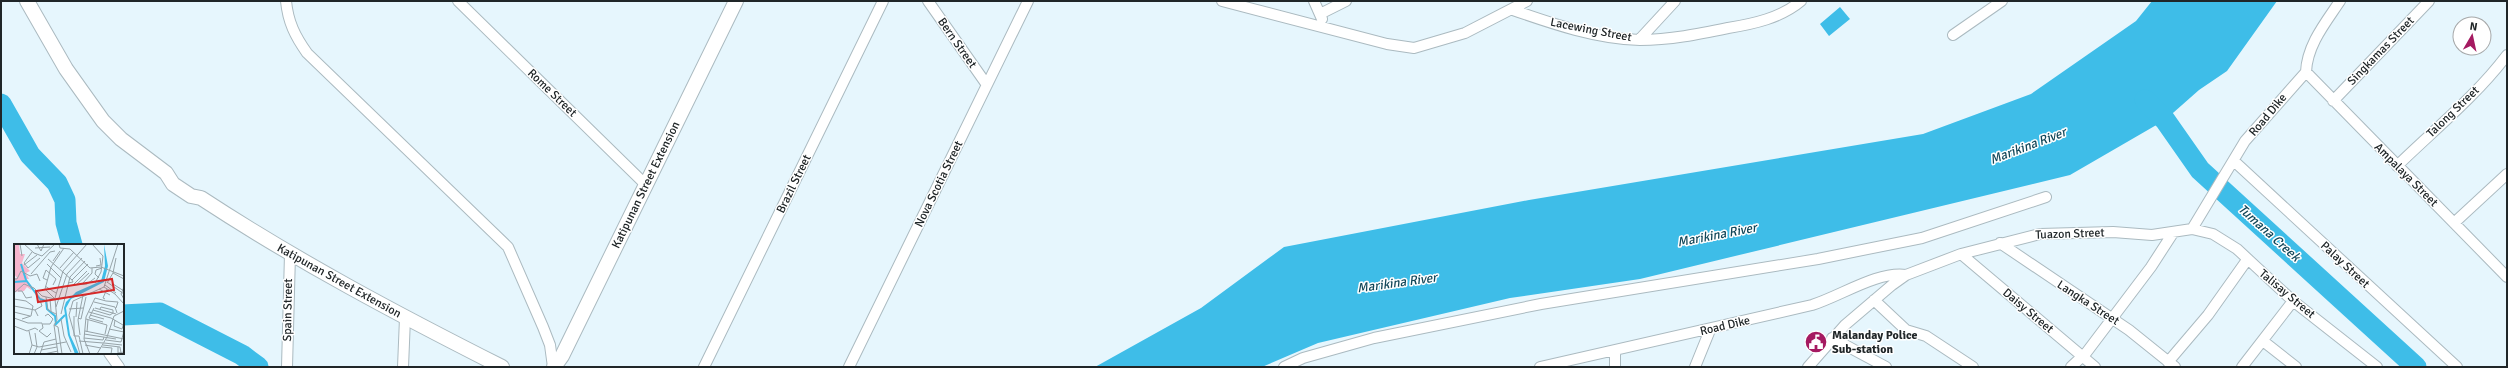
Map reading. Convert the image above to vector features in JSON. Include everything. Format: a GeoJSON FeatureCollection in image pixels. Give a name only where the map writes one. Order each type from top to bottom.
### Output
{"type":"FeatureCollection","features":[{"type":"Feature","properties":{"kind":"street","name":"Katipunan Street Extension"},"geometry":{"type":"LineString","coordinates":[[27,1],[66,69],[102,121],[121,139],[166,173],[173,184],[191,196],[201,198],[290,254],[405,318],[502,367]]}},
{"type":"Feature","properties":{"kind":"street"},"geometry":{"type":"LineString","coordinates":[[286,1],[287,19],[296,37],[307,53],[508,248],[544,327],[550,345],[554,367]]}},
{"type":"Feature","properties":{"kind":"street","name":"Rome Street"},"geometry":{"type":"LineString","coordinates":[[458,1],[646,184]]}},
{"type":"Feature","properties":{"kind":"street","name":"Katipunan Street Extension"},"geometry":{"type":"LineString","coordinates":[[554,367],[562,356],[736,1]]}},
{"type":"Feature","properties":{"kind":"street","name":"Brazil Street"},"geometry":{"type":"LineString","coordinates":[[704,367],[883,1]]}},
{"type":"Feature","properties":{"kind":"street","name":"Bern Street"},"geometry":{"type":"LineString","coordinates":[[928,1],[987,85]]}},
{"type":"Feature","properties":{"kind":"street","name":"Nova Scotia Street"},"geometry":{"type":"LineString","coordinates":[[849,367],[1028,1]]}},
{"type":"Feature","properties":{"kind":"street"},"geometry":{"type":"LineString","coordinates":[[1222,1],[1387,44],[1414,48],[1465,33],[1513,10],[1527,1]]}},
{"type":"Feature","properties":{"kind":"street"},"geometry":{"type":"LineString","coordinates":[[1314,1],[1324,27]]}},
{"type":"Feature","properties":{"kind":"street"},"geometry":{"type":"LineString","coordinates":[[1320,14],[1346,1]]}},
{"type":"Feature","properties":{"kind":"street"},"geometry":{"type":"LineString","coordinates":[[1639,40],[1675,1]]}},
{"type":"Feature","properties":{"kind":"street","name":"Lacewing Street"},"geometry":{"type":"LineString","coordinates":[[1513,10],[1552,24],[1639,40],[1679,38],[1762,22],[1801,1]]}},
{"type":"Feature","properties":{"kind":"street"},"geometry":{"type":"LineString","coordinates":[[1953,35],[2002,1]]}},
{"type":"Feature","properties":{"kind":"street"},"geometry":{"type":"LineString","coordinates":[[2306,72],[2306,60],[2314,42],[2340,1]]}},
{"type":"Feature","properties":{"kind":"street","name":"Singkamas Street"},"geometry":{"type":"LineString","coordinates":[[2333,101],[2429,1]]}},
{"type":"Feature","properties":{"kind":"street","name":"Talong Street"},"geometry":{"type":"LineString","coordinates":[[2397,166],[2459,107],[2497,68],[2507,55]]}},
{"type":"Feature","properties":{"kind":"street","name":"Ampalaya Street"},"geometry":{"type":"LineString","coordinates":[[2306,72],[2507,277]]}},
{"type":"Feature","properties":{"kind":"street","name":"Road Dike"},"geometry":{"type":"LineString","coordinates":[[2192,229],[2234,162],[2245,141],[2306,72]]}},
{"type":"Feature","properties":{"kind":"street","name":"Palay Street"},"geometry":{"type":"LineString","coordinates":[[2234,162],[2457,367]]}},
{"type":"Feature","properties":{"kind":"street"},"geometry":{"type":"LineString","coordinates":[[2454,223],[2507,174]]}},
{"type":"Feature","properties":{"kind":"street"},"geometry":{"type":"LineString","coordinates":[[1284,367],[1303,358],[1374,338],[1541,304],[1818,259],[1922,238],[2046,197]]}},
{"type":"Feature","properties":{"kind":"street","name":"Tuazon Street"},"geometry":{"type":"LineString","coordinates":[[1906,275],[1961,254],[2040,234],[2172,233],[2192,229]]}},
{"type":"Feature","properties":{"kind":"street","name":"Talisay Street"},"geometry":{"type":"LineString","coordinates":[[2192,229],[2213,234],[2237,249],[2247,260],[2293,301],[2377,367]]}},
{"type":"Feature","properties":{"kind":"street"},"geometry":{"type":"LineString","coordinates":[[2071,367],[2082,356],[2112,319],[2151,267],[2172,233]]}},
{"type":"Feature","properties":{"kind":"street","name":"Langka Street"},"geometry":{"type":"LineString","coordinates":[[2000,243],[2112,319],[2172,364]]}},
{"type":"Feature","properties":{"kind":"street","name":"Spain Street"},"geometry":{"type":"LineString","coordinates":[[287,367],[290,254]]}},
{"type":"Feature","properties":{"kind":"street","name":"Daisy Street"},"geometry":{"type":"LineString","coordinates":[[1961,254],[2095,367]]}},
{"type":"Feature","properties":{"kind":"street"},"geometry":{"type":"LineString","coordinates":[[2172,364],[2247,260]]}},
{"type":"Feature","properties":{"kind":"street","name":"Road Dike"},"geometry":{"type":"LineString","coordinates":[[1540,367],[1560,365],[1710,330],[1833,299],[1881,277],[1894,274],[1906,275]]}},
{"type":"Feature","properties":{"kind":"street"},"geometry":{"type":"LineString","coordinates":[[1808,367],[1832,338],[1874,300],[1906,275]]}},
{"type":"Feature","properties":{"kind":"street"},"geometry":{"type":"LineString","coordinates":[[1874,300],[1906,330],[1926,336],[1973,367]]}},
{"type":"Feature","properties":{"kind":"street"},"geometry":{"type":"LineString","coordinates":[[2242,367],[2293,301]]}},
{"type":"Feature","properties":{"kind":"street"},"geometry":{"type":"LineString","coordinates":[[403,367],[405,318]]}},
{"type":"Feature","properties":{"kind":"street"},"geometry":{"type":"LineString","coordinates":[[1695,367],[1710,330]]}},
{"type":"Feature","properties":{"kind":"street"},"geometry":{"type":"LineString","coordinates":[[1832,338],[1886,367]]}},
{"type":"Feature","properties":{"kind":"street"},"geometry":{"type":"LineString","coordinates":[[2263,341],[2296,367]]}},
{"type":"Feature","properties":{"kind":"street"},"geometry":{"type":"LineString","coordinates":[[1614,367],[1615,351]]}},
{"type":"Feature","properties":{"kind":"street"},"geometry":{"type":"LineString","coordinates":[[110,354],[119,367]]}},
{"type":"Feature","properties":{"kind":"water","name":"Marikina River"},"geometry":{"type":"Polygon","coordinates":[[[2152,1],[2277,1],[2227,71],[2199,90],[2165,120],[2070,175],[1640,279],[1510,298],[1318,343],[1262,367],[1095,367],[1201,308],[1284,247],[1529,200],[1923,134],[2031,94],[2136,21],[2152,1]]]}},
{"type":"Feature","properties":{"kind":"water"},"geometry":{"type":"Polygon","coordinates":[[[1840,7],[1850,19],[1829,36],[1820,24],[1840,7]]]}},
{"type":"Feature","properties":{"kind":"waterway","name":"Tumana Creek"},"geometry":{"type":"LineString","coordinates":[[2145,100],[2165,120],[2200,170],[2416,367]]}},
{"type":"Feature","properties":{"kind":"waterway"},"geometry":{"type":"LineString","coordinates":[[1,104],[30,155],[57,183],[65,200],[66,223],[72,244]]}},
{"type":"Feature","properties":{"kind":"waterway"},"geometry":{"type":"LineString","coordinates":[[124,315],[160,313],[242,355],[258,367]]}},
{"type":"Feature","properties":{"kind":"place","name":"Malanday Police Sub-station"},"geometry":{"type":"Point","coordinates":[1816,342]}}]}
